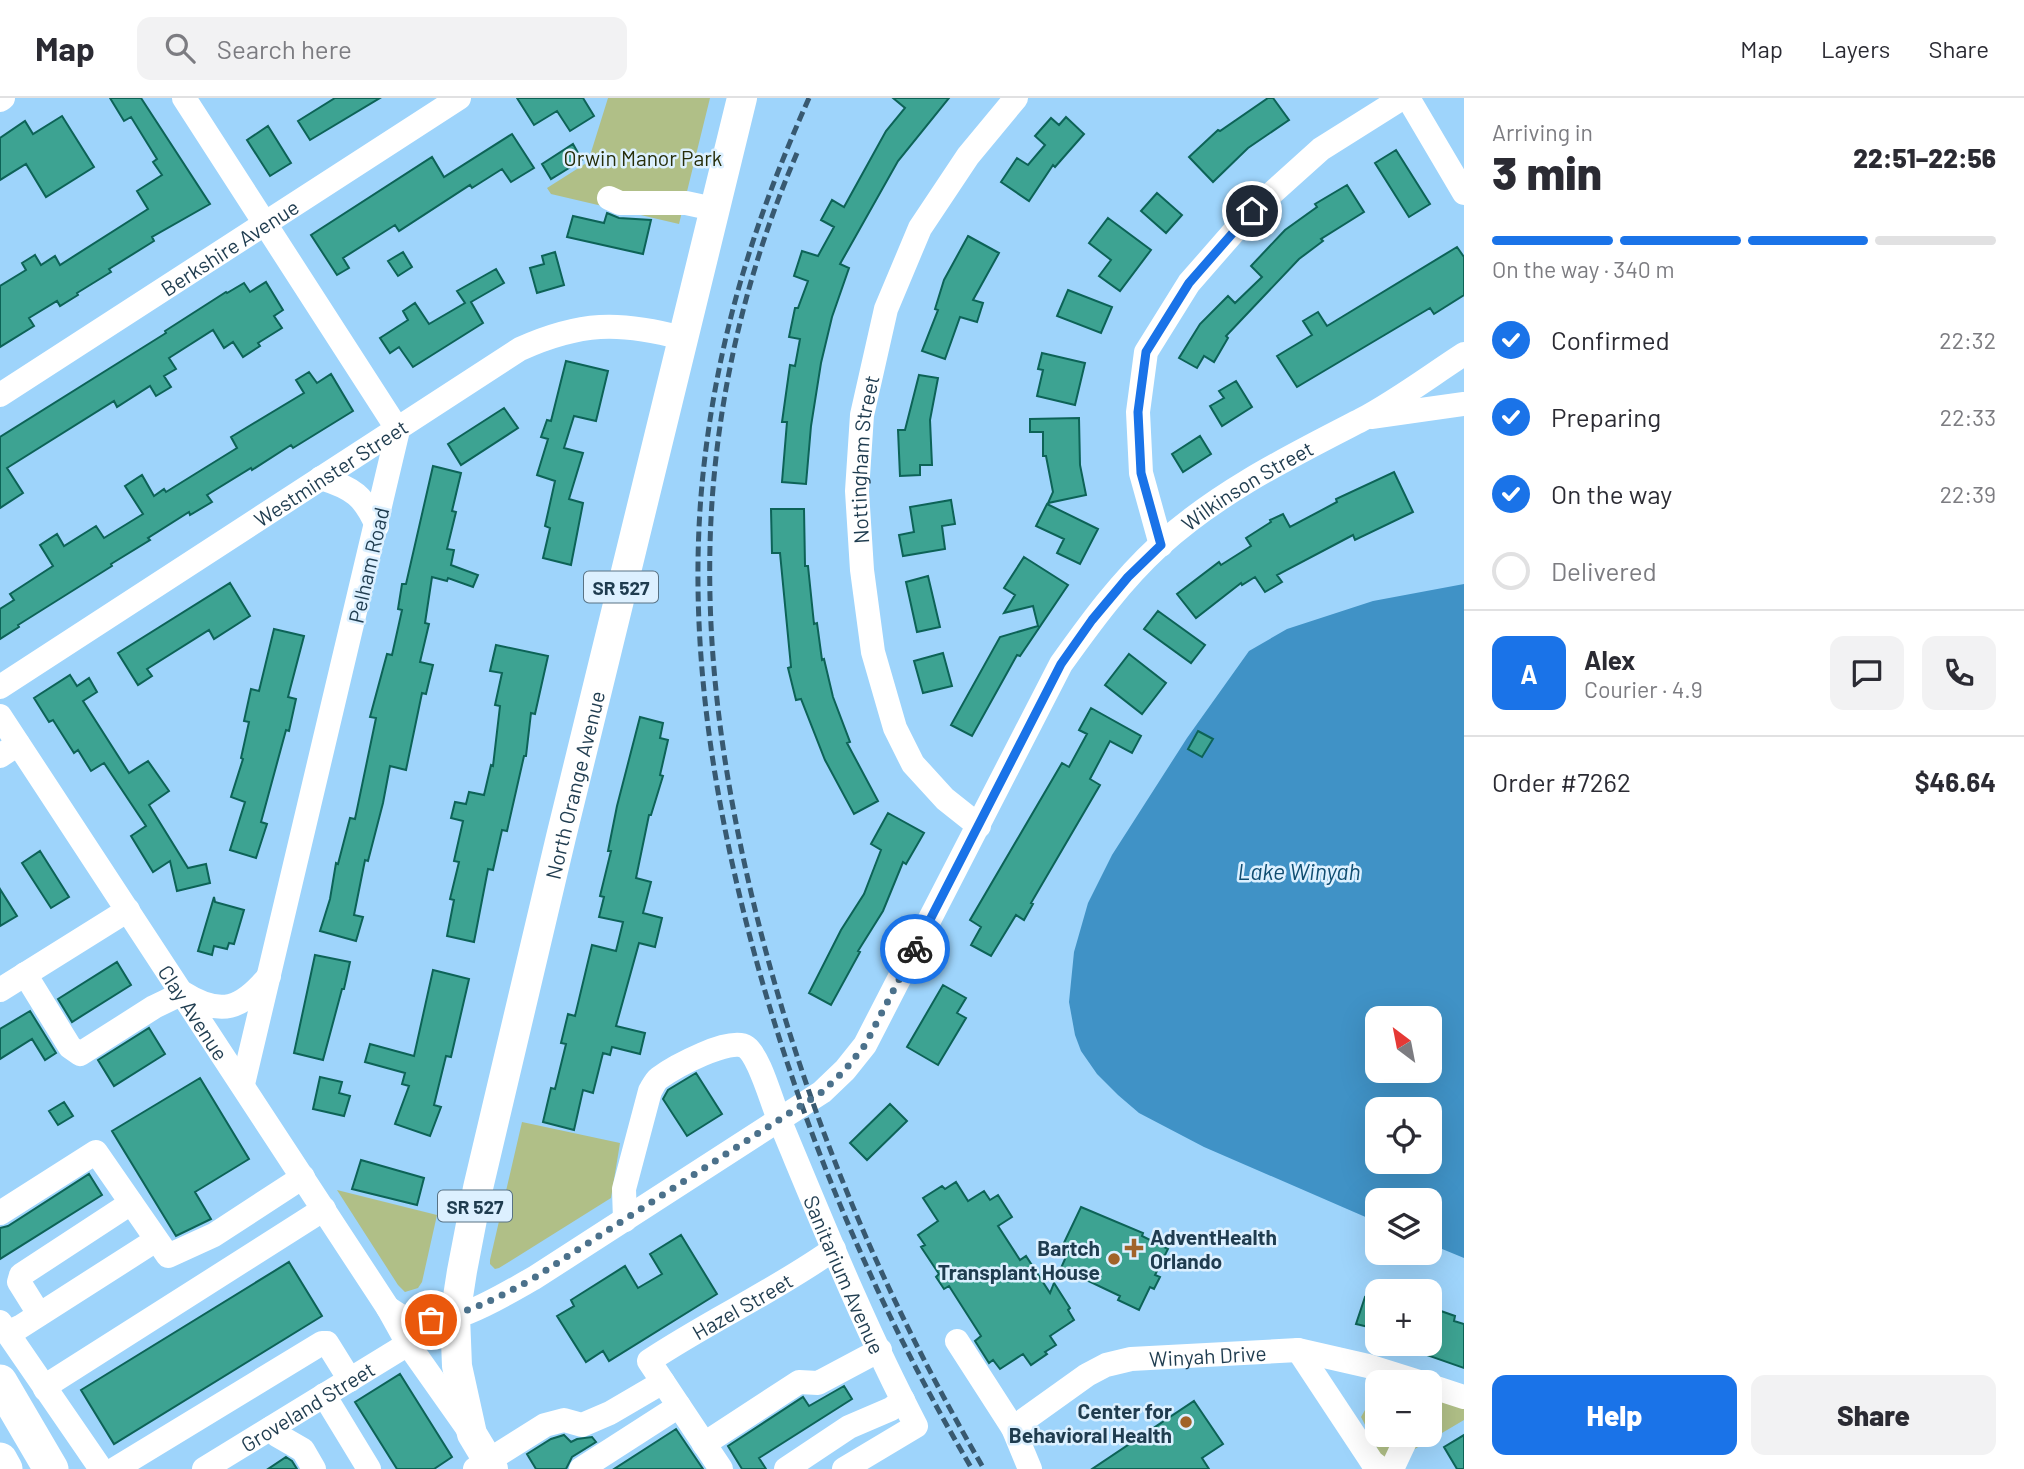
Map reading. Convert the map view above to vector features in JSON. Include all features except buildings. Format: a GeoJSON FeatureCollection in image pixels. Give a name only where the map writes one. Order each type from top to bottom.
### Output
{"type":"FeatureCollection","features":[{"type":"Feature","properties":{"kind":"highway"},"geometry":{"type":"LineString","coordinates":[[0,1382],[51,1469]]}},
{"type":"Feature","properties":{"kind":"highway"},"geometry":{"type":"LineString","coordinates":[[0,1460],[5,1469]]}},
{"type":"Feature","properties":{"kind":"main road","name":"North Orange Avenue"},"geometry":{"type":"LineString","coordinates":[[485,1466],[471,1434],[457,1366],[455,1316],[478,1188],[742,98]]}},
{"type":"Feature","properties":{"kind":"street"},"geometry":{"type":"LineString","coordinates":[[184,98],[398,430]]}},
{"type":"Feature","properties":{"kind":"street","name":"Berkshire Avenue"},"geometry":{"type":"LineString","coordinates":[[0,395],[459,98]]}},
{"type":"Feature","properties":{"kind":"street","name":"Nottingham Street"},"geometry":{"type":"LineString","coordinates":[[979,826],[945,799],[913,764],[895,728],[873,652],[862,570],[857,491],[863,415],[886,309],[920,228],[968,156],[1016,98]]}},
{"type":"Feature","properties":{"kind":"street"},"geometry":{"type":"LineString","coordinates":[[1161,545],[1141,473],[1138,412],[1146,352],[1189,283],[1252,211],[1321,149],[1405,98],[1464,193]]}},
{"type":"Feature","properties":{"kind":"street"},"geometry":{"type":"LineString","coordinates":[[609,198],[620,203],[686,203],[714,209]]}},
{"type":"Feature","properties":{"kind":"street","name":"Westminster Street"},"geometry":{"type":"LineString","coordinates":[[0,687],[520,349],[553,334],[593,326],[628,326],[682,338]]}},
{"type":"Feature","properties":{"kind":"street","name":"Wilkinson Street"},"geometry":{"type":"LineString","coordinates":[[455,1316],[488,1303],[534,1278],[822,1092],[845,1070],[865,1045],[1061,664],[1092,620],[1128,577],[1161,545],[1259,474],[1363,418],[1464,354]]}},
{"type":"Feature","properties":{"kind":"street","name":"Wilkinson Street"},"geometry":{"type":"LineString","coordinates":[[1363,418],[1464,404]]}},
{"type":"Feature","properties":{"kind":"street","name":"Pelham Road"},"geometry":{"type":"LineString","coordinates":[[243,1084],[398,430]]}},
{"type":"Feature","properties":{"kind":"street"},"geometry":{"type":"LineString","coordinates":[[321,478],[341,484],[357,493],[369,508],[377,526]]}},
{"type":"Feature","properties":{"kind":"street","name":"Clay Avenue"},"geometry":{"type":"LineString","coordinates":[[0,716],[9,750],[128,910],[388,1308],[408,1344],[471,1434]]}},
{"type":"Feature","properties":{"kind":"street"},"geometry":{"type":"LineString","coordinates":[[0,990],[128,910]]}},
{"type":"Feature","properties":{"kind":"street"},"geometry":{"type":"LineString","coordinates":[[25,974],[70,1047],[80,1054],[154,1007],[183,993],[210,1006],[236,1004],[254,995],[270,975]]}},
{"type":"Feature","properties":{"kind":"street","name":"Sanitarium Avenue"},"geometry":{"type":"LineString","coordinates":[[625,1220],[624,1189],[650,1091],[657,1079],[717,1048],[733,1043],[745,1045],[757,1058],[766,1087],[834,1249],[916,1426],[844,1469]]}},
{"type":"Feature","properties":{"kind":"street"},"geometry":{"type":"LineString","coordinates":[[0,1213],[96,1152],[167,1256],[214,1235],[303,1177]]}},
{"type":"Feature","properties":{"kind":"street"},"geometry":{"type":"LineString","coordinates":[[39,1314],[19,1282],[21,1275],[131,1203]]}},
{"type":"Feature","properties":{"kind":"street"},"geometry":{"type":"LineString","coordinates":[[46,1388],[324,1209]]}},
{"type":"Feature","properties":{"kind":"street"},"geometry":{"type":"LineString","coordinates":[[101,1469],[4,1327],[39,1314],[156,1240]]}},
{"type":"Feature","properties":{"kind":"street","name":"Hazel Street"},"geometry":{"type":"LineString","coordinates":[[663,1382],[649,1361],[797,1275],[834,1249]]}},
{"type":"Feature","properties":{"kind":"street"},"geometry":{"type":"LineString","coordinates":[[388,1308],[412,1321],[455,1316]]}},
{"type":"Feature","properties":{"kind":"street"},"geometry":{"type":"LineString","coordinates":[[957,1341],[1013,1428],[1030,1469]]}},
{"type":"Feature","properties":{"kind":"street"},"geometry":{"type":"LineString","coordinates":[[115,1469],[322,1343],[327,1343],[350,1380]]}},
{"type":"Feature","properties":{"kind":"street","name":"Groveland Street"},"geometry":{"type":"LineString","coordinates":[[204,1469],[408,1344]]}},
{"type":"Feature","properties":{"kind":"street"},"geometry":{"type":"LineString","coordinates":[[704,1444],[799,1382],[805,1380],[818,1383],[880,1350]]}},
{"type":"Feature","properties":{"kind":"street"},"geometry":{"type":"LineString","coordinates":[[1298,1350],[1372,1462],[1381,1469]]}},
{"type":"Feature","properties":{"kind":"street","name":"Winyah Drive"},"geometry":{"type":"LineString","coordinates":[[1013,1428],[1087,1375],[1106,1365],[1131,1359],[1298,1350],[1381,1370]]}},
{"type":"Feature","properties":{"kind":"street"},"geometry":{"type":"LineString","coordinates":[[485,1466],[545,1425],[564,1420],[582,1425],[610,1413],[663,1382],[720,1469]]}},
{"type":"Feature","properties":{"kind":"street"},"geometry":{"type":"LineString","coordinates":[[1442,1391],[1464,1397]]}},
{"type":"Feature","properties":{"kind":"street"},"geometry":{"type":"LineString","coordinates":[[324,1395],[369,1469]]}},
{"type":"Feature","properties":{"kind":"street"},"geometry":{"type":"LineString","coordinates":[[786,1469],[849,1427],[891,1409],[903,1400]]}},
{"type":"Feature","properties":{"kind":"street"},"geometry":{"type":"LineString","coordinates":[[581,1469],[679,1406]]}},
{"type":"Feature","properties":{"kind":"street"},"geometry":{"type":"LineString","coordinates":[[271,1428],[277,1435],[303,1450],[314,1469]]}},
{"type":"Feature","properties":{"kind":"street"},"geometry":{"type":"LineString","coordinates":[[1392,1469],[1402,1447]]}},
{"type":"Feature","properties":{"kind":"green space","name":"Orwin Manor Park"},"geometry":{"type":"Polygon","coordinates":[[[608,98],[710,98],[679,224],[551,194],[547,188],[588,162],[608,98]]]}},
{"type":"Feature","properties":{"kind":"green space"},"geometry":{"type":"Polygon","coordinates":[[[522,1122],[620,1143],[611,1198],[495,1269],[490,1260],[522,1122]]]}},
{"type":"Feature","properties":{"kind":"green space"},"geometry":{"type":"Polygon","coordinates":[[[337,1190],[437,1215],[422,1282],[418,1288],[405,1292],[398,1285],[337,1190]]]}},
{"type":"Feature","properties":{"kind":"green space"},"geometry":{"type":"Polygon","coordinates":[[[1442,1399],[1464,1406],[1464,1420],[1442,1433],[1442,1399]]]}},
{"type":"Feature","properties":{"kind":"green space"},"geometry":{"type":"Polygon","coordinates":[[[1376,1447],[1418,1447],[1386,1466],[1376,1447]]]}},
{"type":"Feature","properties":{"kind":"water","name":"Lake Winyah"},"geometry":{"type":"Polygon","coordinates":[[[1464,584],[1464,1258],[1442,1249],[1442,1188],[1365,1188],[1365,1217],[1204,1147],[1139,1113],[1097,1074],[1081,1051],[1075,1035],[1069,1002],[1074,952],[1088,903],[1112,855],[1187,738],[1249,651],[1287,629],[1373,601],[1464,584]]]}},
{"type":"Feature","properties":{"kind":"railway"},"geometry":{"type":"LineString","coordinates":[[809,98],[756,232],[719,369],[704,465],[699,524],[698,584],[705,703],[723,821],[736,879],[750,937],[792,1076],[816,1144],[872,1277],[936,1406],[972,1469]]}},
{"type":"Feature","properties":{"kind":"railway"},"geometry":{"type":"LineString","coordinates":[[797,153],[768,229],[744,307],[726,386],[720,427],[711,517],[710,567],[719,718],[735,817],[764,945],[812,1101],[872,1252],[944,1398],[984,1469]]}},
{"type":"Feature","properties":{"kind":"way so far"},"geometry":{"type":"LineString","coordinates":[[431,1320],[455,1316],[488,1303],[534,1278],[822,1092],[845,1070],[865,1045],[915,949]]}},
{"type":"Feature","properties":{"kind":"place","name":"AdventHealth Orlando"},"geometry":{"type":"Point","coordinates":[1134,1248]}},
{"type":"Feature","properties":{"kind":"place","name":"Bartch Transplant House"},"geometry":{"type":"Point","coordinates":[1114,1259]}},
{"type":"Feature","properties":{"kind":"place","name":"Center for Behavioral Health"},"geometry":{"type":"Point","coordinates":[1186,1422]}},
{"type":"Feature","properties":{"kind":"route"},"geometry":{"type":"LineString","coordinates":[[915,949],[1061,664],[1092,620],[1128,577],[1161,545],[1141,473],[1138,412],[1146,352],[1189,283],[1252,211]]}}]}
